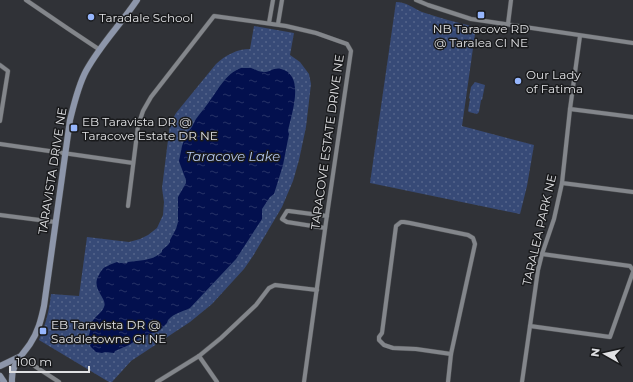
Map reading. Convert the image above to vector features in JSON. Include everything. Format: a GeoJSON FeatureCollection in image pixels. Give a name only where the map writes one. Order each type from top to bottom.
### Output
{"type":"FeatureCollection","features":[{"type":"Feature","properties":{"kind":"street"},"geometry":{"type":"LineString","coordinates":[[26,0],[100,50]]}},
{"type":"Feature","properties":{"kind":"street","name":"TARAVISTA DRIVE NE"},"geometry":{"type":"LineString","coordinates":[[12,382],[14,367],[41,323],[70,120],[76,97],[86,71],[136,0]]}},
{"type":"Feature","properties":{"kind":"street"},"geometry":{"type":"LineString","coordinates":[[269,23],[273,0]]}},
{"type":"Feature","properties":{"kind":"street"},"geometry":{"type":"LineString","coordinates":[[278,24],[282,0]]}},
{"type":"Feature","properties":{"kind":"street"},"geometry":{"type":"LineString","coordinates":[[416,0],[471,19],[633,43]]}},
{"type":"Feature","properties":{"kind":"street"},"geometry":{"type":"LineString","coordinates":[[428,5],[429,0]]}},
{"type":"Feature","properties":{"kind":"street"},"geometry":{"type":"LineString","coordinates":[[508,24],[511,0]]}},
{"type":"Feature","properties":{"kind":"street","name":"TARACOVE ESTATE DRIVE NE"},"geometry":{"type":"LineString","coordinates":[[133,163],[138,126],[142,111],[151,97],[214,16],[278,24],[300,29],[347,44],[351,51],[304,382]]}},
{"type":"Feature","properties":{"kind":"street","name":"TARALEA PARK NE"},"geometry":{"type":"LineString","coordinates":[[522,382],[538,270],[554,219],[562,183],[580,36]]}},
{"type":"Feature","properties":{"kind":"street"},"geometry":{"type":"LineString","coordinates":[[0,65],[8,70],[0,121]]}},
{"type":"Feature","properties":{"kind":"street"},"geometry":{"type":"LineString","coordinates":[[570,109],[633,117]]}},
{"type":"Feature","properties":{"kind":"street"},"geometry":{"type":"LineString","coordinates":[[0,144],[133,163],[128,206]]}},
{"type":"Feature","properties":{"kind":"street"},"geometry":{"type":"LineString","coordinates":[[562,183],[633,192]]}},
{"type":"Feature","properties":{"kind":"street"},"geometry":{"type":"LineString","coordinates":[[325,228],[286,222],[282,219],[287,211],[327,216]]}},
{"type":"Feature","properties":{"kind":"street"},"geometry":{"type":"LineString","coordinates":[[0,215],[56,222]]}},
{"type":"Feature","properties":{"kind":"street"},"geometry":{"type":"LineString","coordinates":[[448,382],[451,354],[475,244],[473,238],[468,235],[401,222],[396,226],[382,333],[379,340],[384,345],[393,348],[416,349],[451,354]]}},
{"type":"Feature","properties":{"kind":"street"},"geometry":{"type":"LineString","coordinates":[[530,326],[610,337],[633,271],[630,266],[542,254]]}},
{"type":"Feature","properties":{"kind":"street"},"geometry":{"type":"LineString","coordinates":[[157,382],[199,356],[221,338],[256,305],[269,288],[276,285],[317,290]]}},
{"type":"Feature","properties":{"kind":"street"},"geometry":{"type":"LineString","coordinates":[[199,356],[217,382]]}},
{"type":"Feature","properties":{"kind":"street"},"geometry":{"type":"LineString","coordinates":[[0,366],[20,357]]}},
{"type":"Feature","properties":{"kind":"street"},"geometry":{"type":"LineString","coordinates":[[33,365],[59,382]]}},
{"type":"Feature","properties":{"kind":"street"},"geometry":{"type":"LineString","coordinates":[[0,376],[4,382]]}},
{"type":"Feature","properties":{"kind":"shaded area"},"geometry":{"type":"Polygon","coordinates":[[[396,2],[406,4],[422,12],[476,27],[462,126],[534,145],[527,186],[520,214],[370,183],[396,2]]]}},
{"type":"Feature","properties":{"kind":"shaded area"},"geometry":{"type":"Polygon","coordinates":[[[254,26],[294,33],[290,55],[300,62],[309,74],[311,84],[306,127],[293,181],[282,207],[253,256],[244,269],[212,304],[190,322],[131,361],[112,382],[109,382],[39,340],[47,317],[51,294],[79,296],[87,237],[129,242],[148,235],[157,228],[163,215],[164,202],[162,188],[170,124],[176,113],[216,64],[232,53],[250,49],[254,26]]]}},
{"type":"Feature","properties":{"kind":"shaded area"},"geometry":{"type":"Polygon","coordinates":[[[475,82],[485,85],[479,112],[477,114],[468,111],[471,87],[475,82]]]}},
{"type":"Feature","properties":{"kind":"water","name":"Taracove Lake"},"geometry":{"type":"Polygon","coordinates":[[[241,68],[251,68],[260,72],[281,69],[289,73],[293,79],[295,87],[294,106],[288,131],[289,134],[283,165],[274,194],[270,197],[262,209],[262,219],[236,259],[190,308],[173,316],[159,331],[141,337],[129,345],[115,351],[114,353],[96,352],[90,346],[91,343],[88,337],[92,322],[102,311],[105,304],[97,285],[97,280],[102,269],[117,262],[127,263],[146,260],[158,255],[168,245],[178,222],[178,197],[186,183],[179,161],[187,132],[226,78],[241,68]]]}},
{"type":"Feature","properties":{"kind":"place","name":"NB Taracove RD @ Taralea CI NE"},"geometry":{"type":"Point","coordinates":[481,15]}},
{"type":"Feature","properties":{"kind":"place","name":"Taradale School"},"geometry":{"type":"Point","coordinates":[91,17]}},
{"type":"Feature","properties":{"kind":"place","name":"Our Lady of Fatima"},"geometry":{"type":"Point","coordinates":[518,81]}},
{"type":"Feature","properties":{"kind":"place","name":"EB Taravista DR @ Taracove Estate DR NE"},"geometry":{"type":"Point","coordinates":[74,128]}},
{"type":"Feature","properties":{"kind":"place","name":"EB Taravista DR @ Saddletowne CI NE"},"geometry":{"type":"Point","coordinates":[43,331]}}]}
